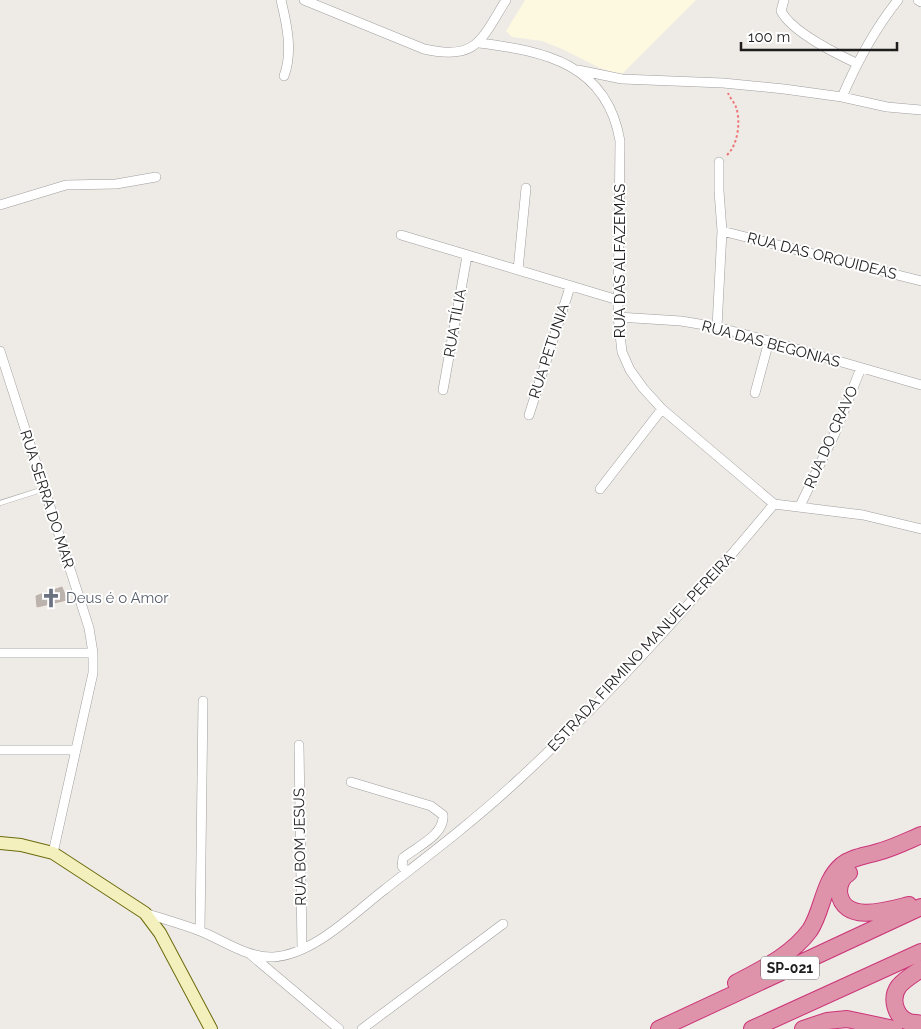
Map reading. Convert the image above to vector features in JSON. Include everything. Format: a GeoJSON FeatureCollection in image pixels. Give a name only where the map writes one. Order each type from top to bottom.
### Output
{"type":"FeatureCollection","features":[{"type":"Feature","properties":{"kind":"highway"},"geometry":{"type":"LineString","coordinates":[[708,1007],[724,990],[774,962],[798,945],[819,913],[832,876],[843,864],[860,856],[878,852],[921,835]]}},
{"type":"Feature","properties":{"kind":"highway"},"geometry":{"type":"LineString","coordinates":[[878,852],[843,877],[839,889],[841,901],[849,909],[863,913],[877,913],[921,902]]}},
{"type":"Feature","properties":{"kind":"highway","name":"SP-021"},"geometry":{"type":"LineString","coordinates":[[659,1029],[921,907]]}},
{"type":"Feature","properties":{"kind":"highway","name":"SP-021"},"geometry":{"type":"LineString","coordinates":[[752,1029],[921,952]]}},
{"type":"Feature","properties":{"kind":"highway"},"geometry":{"type":"LineString","coordinates":[[921,969],[899,986],[895,995],[894,1005],[899,1015],[908,1022],[921,1024]]}},
{"type":"Feature","properties":{"kind":"highway"},"geometry":{"type":"LineString","coordinates":[[803,1029],[837,1019],[855,1020],[894,1029]]}},
{"type":"Feature","properties":{"kind":"street"},"geometry":{"type":"LineString","coordinates":[[280,0],[286,22],[289,47],[288,65],[284,76]]}},
{"type":"Feature","properties":{"kind":"street"},"geometry":{"type":"LineString","coordinates":[[304,0],[424,50],[441,53],[463,51],[479,43],[506,0]]}},
{"type":"Feature","properties":{"kind":"street"},"geometry":{"type":"LineString","coordinates":[[784,0],[782,11],[790,22],[815,41],[856,63]]}},
{"type":"Feature","properties":{"kind":"street"},"geometry":{"type":"LineString","coordinates":[[842,97],[856,63],[872,36],[898,0]]}},
{"type":"Feature","properties":{"kind":"street","name":"RUA DAS ALFAZEMAS"},"geometry":{"type":"LineString","coordinates":[[479,43],[508,46],[542,53],[578,70],[609,104],[617,123],[620,141],[618,316],[622,352],[630,370],[662,409],[774,504]]}},
{"type":"Feature","properties":{"kind":"street"},"geometry":{"type":"LineString","coordinates":[[578,70],[622,79],[723,83],[784,89],[842,97],[887,107],[921,110]]}},
{"type":"Feature","properties":{"kind":"street"},"geometry":{"type":"LineString","coordinates":[[717,327],[722,231],[719,162]]}},
{"type":"Feature","properties":{"kind":"street"},"geometry":{"type":"LineString","coordinates":[[0,205],[66,185],[116,184],[156,177]]}},
{"type":"Feature","properties":{"kind":"street"},"geometry":{"type":"LineString","coordinates":[[518,270],[526,188]]}},
{"type":"Feature","properties":{"kind":"street","name":"RUA DAS ORQUIDEAS"},"geometry":{"type":"LineString","coordinates":[[722,231],[921,281]]}},
{"type":"Feature","properties":{"kind":"street"},"geometry":{"type":"LineString","coordinates":[[401,235],[618,300]]}},
{"type":"Feature","properties":{"kind":"street","name":"RUA TÍLIA"},"geometry":{"type":"LineString","coordinates":[[442,390],[467,256]]}},
{"type":"Feature","properties":{"kind":"street","name":"RUA PETUNIA"},"geometry":{"type":"LineString","coordinates":[[529,415],[570,287]]}},
{"type":"Feature","properties":{"kind":"street","name":"RUA DAS BEGONIAS"},"geometry":{"type":"LineString","coordinates":[[618,316],[717,327],[921,385]]}},
{"type":"Feature","properties":{"kind":"street"},"geometry":{"type":"LineString","coordinates":[[755,392],[769,341]]}},
{"type":"Feature","properties":{"kind":"street","name":"RUA SERRA DO MAR"},"geometry":{"type":"LineString","coordinates":[[0,351],[89,628],[93,653],[93,673],[53,853]]}},
{"type":"Feature","properties":{"kind":"street","name":"RUA DO CRAVO"},"geometry":{"type":"LineString","coordinates":[[800,506],[839,425],[861,368]]}},
{"type":"Feature","properties":{"kind":"street"},"geometry":{"type":"LineString","coordinates":[[600,489],[662,409]]}},
{"type":"Feature","properties":{"kind":"street"},"geometry":{"type":"LineString","coordinates":[[774,504],[863,515],[921,529]]}},
{"type":"Feature","properties":{"kind":"street","name":"ESTRADA FIRMINO MANUEL PEREIRA"},"geometry":{"type":"LineString","coordinates":[[145,913],[200,931],[250,954],[271,957],[286,955],[318,941],[453,836],[516,782],[586,714],[705,587],[774,504]]}},
{"type":"Feature","properties":{"kind":"street"},"geometry":{"type":"LineString","coordinates":[[0,653],[93,653]]}},
{"type":"Feature","properties":{"kind":"street"},"geometry":{"type":"LineString","coordinates":[[200,931],[203,701]]}},
{"type":"Feature","properties":{"kind":"street","name":"RUA BOM JESUS"},"geometry":{"type":"LineString","coordinates":[[299,746],[302,949]]}},
{"type":"Feature","properties":{"kind":"street"},"geometry":{"type":"LineString","coordinates":[[0,750],[76,750]]}},
{"type":"Feature","properties":{"kind":"street"},"geometry":{"type":"LineString","coordinates":[[351,782],[431,806],[443,815],[438,832],[403,858],[402,866],[407,872]]}},
{"type":"Feature","properties":{"kind":"street"},"geometry":{"type":"LineString","coordinates":[[0,843],[21,845],[53,853],[145,913],[160,933],[211,1029]]}},
{"type":"Feature","properties":{"kind":"street"},"geometry":{"type":"LineString","coordinates":[[362,1029],[503,924]]}},
{"type":"Feature","properties":{"kind":"street"},"geometry":{"type":"LineString","coordinates":[[250,954],[339,1029]]}},
{"type":"Feature","properties":{"kind":"lane"},"geometry":{"type":"LineString","coordinates":[[0,503],[44,489]]}},
{"type":"Feature","properties":{"kind":"path"},"geometry":{"type":"LineString","coordinates":[[719,162],[731,151],[736,136],[738,116],[736,105],[723,83]]}},
{"type":"Feature","properties":{"kind":"shaded area"},"geometry":{"type":"Polygon","coordinates":[[[525,0],[696,0],[621,75],[600,68],[542,41],[512,37],[506,31],[525,0]]]}},
{"type":"Feature","properties":{"kind":"building","name":"Deus é o Amor"},"geometry":{"type":"Polygon","coordinates":[[[62,587],[67,600],[37,607],[36,596],[62,587]]]}},
{"type":"Feature","properties":{"kind":"place","name":"Deus é o Amor"},"geometry":{"type":"Point","coordinates":[51,598]}}]}
